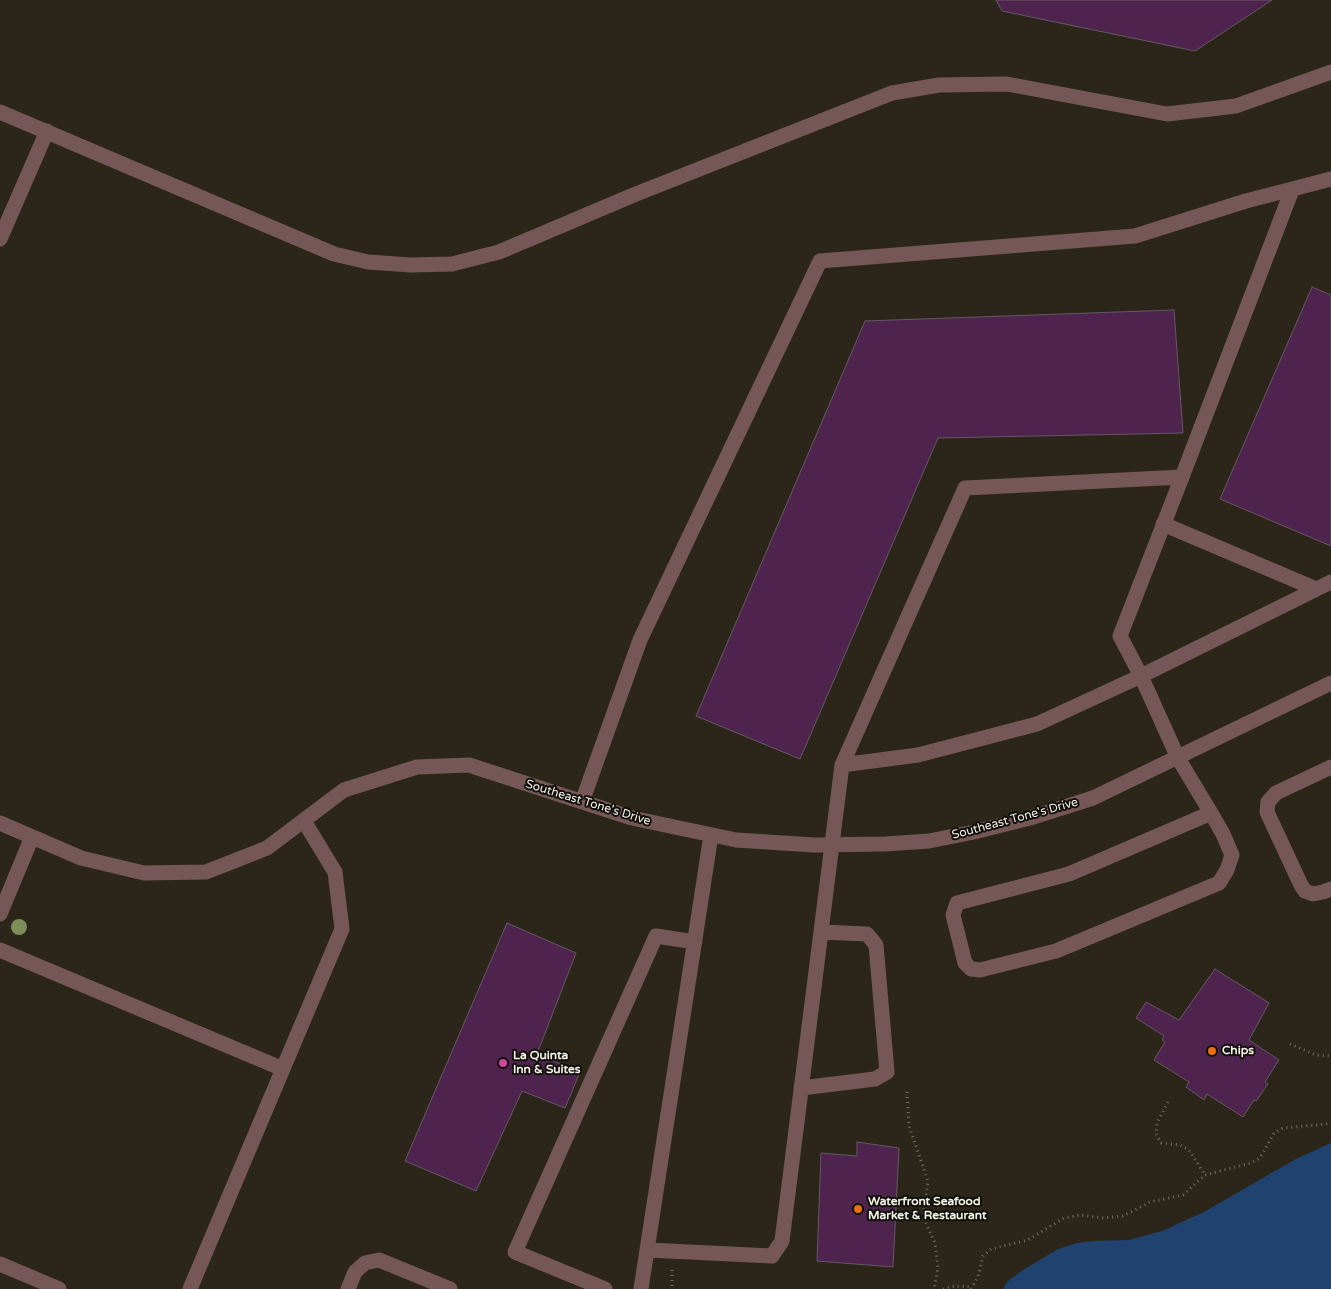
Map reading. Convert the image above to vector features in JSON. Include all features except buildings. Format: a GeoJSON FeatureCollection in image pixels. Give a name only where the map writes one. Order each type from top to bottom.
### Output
{"type":"FeatureCollection","features":[{"type":"Feature","properties":{"kind":"street"},"geometry":{"type":"LineString","coordinates":[[0,112],[334,254],[368,262],[411,265],[452,264],[499,252],[636,194],[892,93],[939,85],[1007,84],[1167,114],[1236,106],[1331,72]]}},
{"type":"Feature","properties":{"kind":"street"},"geometry":{"type":"LineString","coordinates":[[0,239],[47,131]]}},
{"type":"Feature","properties":{"kind":"street"},"geometry":{"type":"LineString","coordinates":[[582,802],[640,640],[820,261],[1134,236],[1246,201],[1331,180]]}},
{"type":"Feature","properties":{"kind":"street"},"geometry":{"type":"LineString","coordinates":[[1211,813],[1069,874],[957,904],[953,915],[965,962],[970,969],[980,970],[1056,951],[1219,883],[1227,870],[1232,855],[1223,834],[1211,813],[1178,758],[1141,676],[1120,636],[1292,190]]}},
{"type":"Feature","properties":{"kind":"street"},"geometry":{"type":"LineString","coordinates":[[648,1250],[772,1256],[782,1241],[842,765],[965,488],[1182,477]]}},
{"type":"Feature","properties":{"kind":"street"},"geometry":{"type":"LineString","coordinates":[[1163,524],[1316,589]]}},
{"type":"Feature","properties":{"kind":"street"},"geometry":{"type":"LineString","coordinates":[[842,765],[918,755],[1037,724],[1141,676],[1331,582]]}},
{"type":"Feature","properties":{"kind":"street","name":"Southeast Tone's Drive"},"geometry":{"type":"LineString","coordinates":[[0,823],[81,858],[144,873],[206,872],[267,848],[344,790],[417,767],[469,765],[632,818],[736,840],[833,845],[929,841],[1030,818],[1093,798],[1331,683]]}},
{"type":"Feature","properties":{"kind":"street"},"geometry":{"type":"LineString","coordinates":[[1327,891],[1313,894],[1305,891],[1300,886],[1267,812],[1268,802],[1276,793],[1331,767]]}},
{"type":"Feature","properties":{"kind":"street"},"geometry":{"type":"LineString","coordinates":[[190,1289],[342,930],[335,872],[304,821]]}},
{"type":"Feature","properties":{"kind":"street"},"geometry":{"type":"LineString","coordinates":[[642,1289],[711,835]]}},
{"type":"Feature","properties":{"kind":"street"},"geometry":{"type":"LineString","coordinates":[[0,914],[32,837]]}},
{"type":"Feature","properties":{"kind":"street"},"geometry":{"type":"LineString","coordinates":[[801,1088],[875,1079],[888,1072],[876,945],[867,934],[821,932]]}},
{"type":"Feature","properties":{"kind":"street"},"geometry":{"type":"LineString","coordinates":[[605,1289],[514,1252],[656,936],[695,942]]}},
{"type":"Feature","properties":{"kind":"street"},"geometry":{"type":"LineString","coordinates":[[0,950],[283,1068]]}},
{"type":"Feature","properties":{"kind":"street"},"geometry":{"type":"LineString","coordinates":[[348,1289],[355,1272],[365,1263],[379,1260],[450,1289]]}},
{"type":"Feature","properties":{"kind":"street"},"geometry":{"type":"LineString","coordinates":[[0,1264],[59,1289]]}},
{"type":"Feature","properties":{"kind":"path"},"geometry":{"type":"LineString","coordinates":[[1290,1044],[1316,1055],[1331,1056]]}},
{"type":"Feature","properties":{"kind":"path"},"geometry":{"type":"LineString","coordinates":[[907,1092],[909,1126],[928,1181],[923,1217],[935,1243],[938,1268],[934,1289]]}},
{"type":"Feature","properties":{"kind":"path"},"geometry":{"type":"LineString","coordinates":[[1168,1102],[1158,1123],[1156,1134],[1161,1143],[1180,1145],[1189,1150],[1205,1175]]}},
{"type":"Feature","properties":{"kind":"path"},"geometry":{"type":"LineString","coordinates":[[943,1289],[955,1286],[971,1288],[978,1277],[983,1256],[991,1249],[1028,1240],[1064,1218],[1080,1215],[1104,1218],[1123,1216],[1150,1202],[1183,1196],[1205,1175],[1251,1163],[1260,1158],[1274,1133],[1283,1128],[1331,1122]]}},
{"type":"Feature","properties":{"kind":"water"},"geometry":{"type":"Polygon","coordinates":[[[1331,1143],[1331,1289],[1003,1289],[1008,1281],[1023,1270],[1058,1249],[1092,1241],[1129,1240],[1162,1231],[1204,1212],[1294,1160],[1331,1143]]]}},
{"type":"Feature","properties":{"kind":"place","name":"Chips"},"geometry":{"type":"Point","coordinates":[1212,1051]}},
{"type":"Feature","properties":{"kind":"place","name":"La Quinta Inn & Suites"},"geometry":{"type":"Point","coordinates":[503,1063]}},
{"type":"Feature","properties":{"kind":"place","name":"Waterfront Seafood Market & Restaurant"},"geometry":{"type":"Point","coordinates":[858,1209]}}]}
